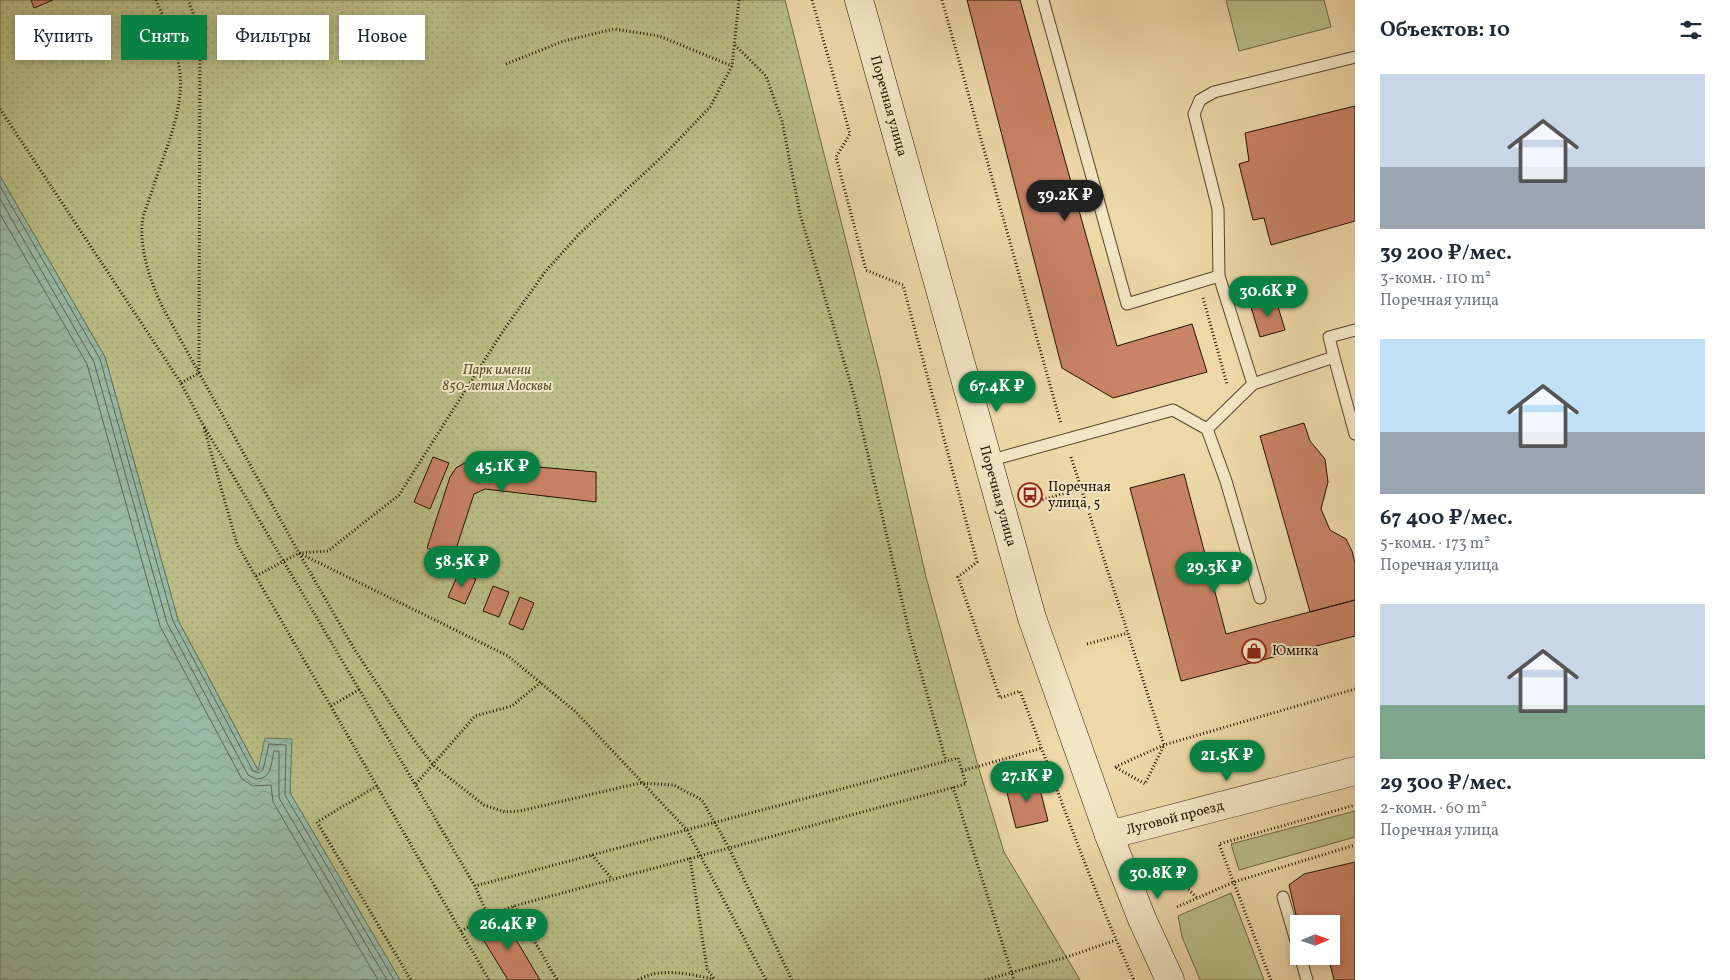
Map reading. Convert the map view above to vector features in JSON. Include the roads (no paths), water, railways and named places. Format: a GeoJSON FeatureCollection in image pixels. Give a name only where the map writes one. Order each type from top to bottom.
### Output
{"type":"FeatureCollection","features":[{"type":"Feature","properties":{"kind":"main road","name":"Поречная улица"},"geometry":{"type":"LineString","coordinates":[[859,0],[1032,618],[1109,835],[1142,919],[1170,980]]}},
{"type":"Feature","properties":{"kind":"main road","name":"Луговой проезд"},"geometry":{"type":"LineString","coordinates":[[1109,835],[1355,771]]}},
{"type":"Feature","properties":{"kind":"lane"},"geometry":{"type":"LineString","coordinates":[[1043,0],[1127,304],[1219,276]]}},
{"type":"Feature","properties":{"kind":"lane"},"geometry":{"type":"LineString","coordinates":[[1252,384],[1219,276],[1218,209],[1194,114],[1200,100],[1214,92],[1355,57]]}},
{"type":"Feature","properties":{"kind":"lane"},"geometry":{"type":"LineString","coordinates":[[1355,330],[1329,337],[1355,434]]}},
{"type":"Feature","properties":{"kind":"lane"},"geometry":{"type":"LineString","coordinates":[[1207,429],[1252,384],[1334,357]]}},
{"type":"Feature","properties":{"kind":"lane"},"geometry":{"type":"LineString","coordinates":[[988,461],[1173,410],[1207,429],[1226,481],[1260,598]]}},
{"type":"Feature","properties":{"kind":"lane"},"geometry":{"type":"LineString","coordinates":[[1283,897],[1290,921]]}},
{"type":"Feature","properties":{"kind":"lane"},"geometry":{"type":"LineString","coordinates":[[1303,965],[1307,980]]}},
{"type":"Feature","properties":{"kind":"water"},"geometry":{"type":"Polygon","coordinates":[[[0,176],[105,357],[178,620],[258,770],[265,738],[292,739],[290,793],[400,980],[0,980],[0,176]]]}},
{"type":"Feature","properties":{"kind":"place","name":"Поречная улица, 5"},"geometry":{"type":"Point","coordinates":[1030,495]}},
{"type":"Feature","properties":{"kind":"place","name":"Юмика"},"geometry":{"type":"Point","coordinates":[1254,651]}},
{"type":"Feature","properties":{"kind":"park label","name":"Парк имени 850-летия Москвы"},"geometry":{"type":"Point","coordinates":[497,378]}}]}
